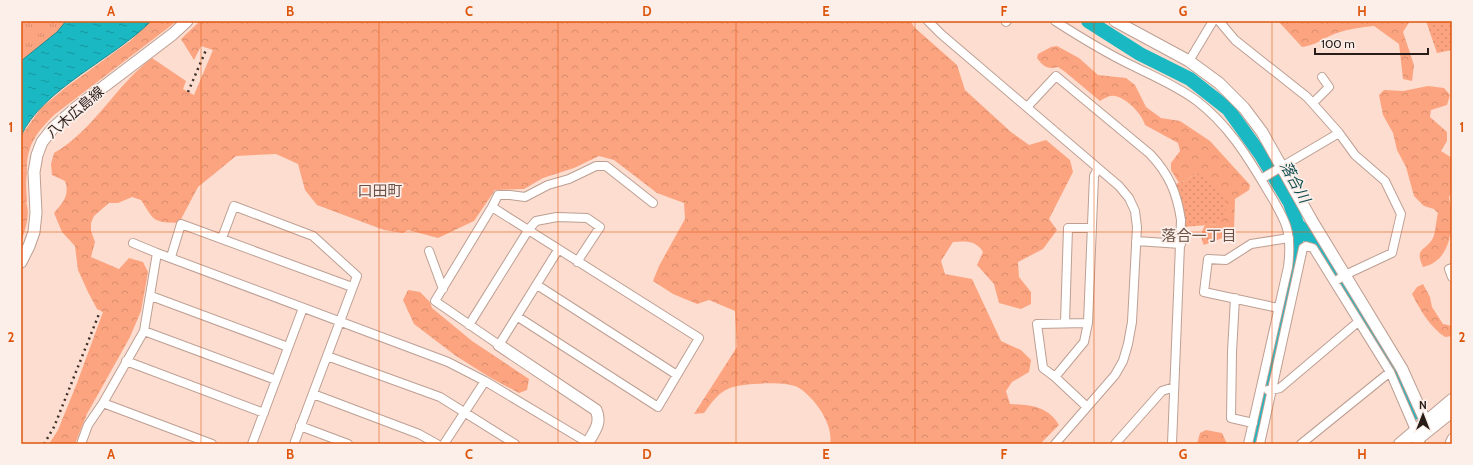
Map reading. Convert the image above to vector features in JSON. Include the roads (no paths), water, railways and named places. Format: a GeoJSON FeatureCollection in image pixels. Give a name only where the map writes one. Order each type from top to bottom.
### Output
{"type":"FeatureCollection","features":[{"type":"Feature","properties":{"kind":"main road"},"geometry":{"type":"LineString","coordinates":[[1400,444],[1417,439],[1427,425],[1452,400]]}},
{"type":"Feature","properties":{"kind":"main road"},"geometry":{"type":"LineString","coordinates":[[1427,425],[1452,411]]}},
{"type":"Feature","properties":{"kind":"street","name":"八木広島線"},"geometry":{"type":"LineString","coordinates":[[21,262],[30,246],[34,232],[36,213],[34,172],[37,155],[42,142],[53,128],[77,107],[173,34],[187,21]]}},
{"type":"Feature","properties":{"kind":"street"},"geometry":{"type":"LineString","coordinates":[[928,21],[941,34],[1119,186],[1129,198],[1135,211],[1137,227],[1132,322],[1123,360],[1115,375],[1055,444]]}},
{"type":"Feature","properties":{"kind":"street"},"geometry":{"type":"LineString","coordinates":[[1055,21],[1094,46],[1169,84],[1197,101],[1217,120],[1243,149],[1263,178],[1286,221],[1289,238],[1288,267],[1278,308],[1266,389],[1260,444]]}},
{"type":"Feature","properties":{"kind":"street"},"geometry":{"type":"LineString","coordinates":[[1115,21],[1189,61],[1218,83],[1244,108],[1262,132],[1280,168],[1402,369],[1427,425]]}},
{"type":"Feature","properties":{"kind":"street"},"geometry":{"type":"LineString","coordinates":[[1189,61],[1213,21]]}},
{"type":"Feature","properties":{"kind":"street"},"geometry":{"type":"LineString","coordinates":[[1219,21],[1235,40],[1312,103],[1339,133],[1355,155],[1385,181],[1401,214],[1392,253],[1345,275],[1334,282]]}},
{"type":"Feature","properties":{"kind":"street"},"geometry":{"type":"LineString","coordinates":[[1027,107],[1056,76],[1150,154],[1161,165],[1175,190],[1181,220],[1181,244],[1172,444]]}},
{"type":"Feature","properties":{"kind":"street"},"geometry":{"type":"LineString","coordinates":[[1312,103],[1329,87],[1322,77]]}},
{"type":"Feature","properties":{"kind":"street"},"geometry":{"type":"LineString","coordinates":[[1263,178],[1339,133]]}},
{"type":"Feature","properties":{"kind":"street"},"geometry":{"type":"LineString","coordinates":[[133,243],[448,362],[485,381],[588,444],[599,424],[600,417],[596,410],[435,301],[498,195],[525,197],[548,185],[569,179],[596,166],[606,166],[653,203]]}},
{"type":"Feature","properties":{"kind":"street"},"geometry":{"type":"LineString","coordinates":[[1055,377],[1084,342],[1088,323],[1094,176],[1098,168]]}},
{"type":"Feature","properties":{"kind":"street"},"geometry":{"type":"LineString","coordinates":[[222,238],[234,206],[313,236],[357,276],[294,444]]}},
{"type":"Feature","properties":{"kind":"street"},"geometry":{"type":"LineString","coordinates":[[492,207],[529,229],[558,250],[698,338],[658,407],[518,317]]}},
{"type":"Feature","properties":{"kind":"street"},"geometry":{"type":"LineString","coordinates":[[469,325],[529,229],[536,221],[557,217],[587,218],[600,227],[578,262]]}},
{"type":"Feature","properties":{"kind":"street"},"geometry":{"type":"LineString","coordinates":[[171,257],[182,224],[352,287]]}},
{"type":"Feature","properties":{"kind":"street"},"geometry":{"type":"LineString","coordinates":[[1065,323],[1068,228],[1092,228]]}},
{"type":"Feature","properties":{"kind":"street"},"geometry":{"type":"LineString","coordinates":[[1278,308],[1204,292],[1208,259],[1226,260],[1251,244],[1289,238]]}},
{"type":"Feature","properties":{"kind":"street"},"geometry":{"type":"LineString","coordinates":[[1136,241],[1181,244]]}},
{"type":"Feature","properties":{"kind":"street"},"geometry":{"type":"LineString","coordinates":[[1248,444],[1253,423],[1266,389],[1303,248],[1306,246],[1313,248],[1390,372],[1417,439]]}},
{"type":"Feature","properties":{"kind":"street"},"geometry":{"type":"LineString","coordinates":[[499,345],[518,317],[558,250]]}},
{"type":"Feature","properties":{"kind":"street"},"geometry":{"type":"LineString","coordinates":[[429,251],[443,288]]}},
{"type":"Feature","properties":{"kind":"street"},"geometry":{"type":"LineString","coordinates":[[81,444],[88,425],[103,403],[144,331],[157,253]]}},
{"type":"Feature","properties":{"kind":"street"},"geometry":{"type":"LineString","coordinates":[[1452,268],[1449,269],[1452,277]]}},
{"type":"Feature","properties":{"kind":"street"},"geometry":{"type":"LineString","coordinates":[[537,285],[677,375]]}},
{"type":"Feature","properties":{"kind":"street"},"geometry":{"type":"LineString","coordinates":[[151,296],[288,348]]}},
{"type":"Feature","properties":{"kind":"street"},"geometry":{"type":"LineString","coordinates":[[1235,298],[1231,418],[1253,423]]}},
{"type":"Feature","properties":{"kind":"street"},"geometry":{"type":"LineString","coordinates":[[252,444],[303,308]]}},
{"type":"Feature","properties":{"kind":"street"},"geometry":{"type":"LineString","coordinates":[[1266,389],[1280,388],[1358,322]]}},
{"type":"Feature","properties":{"kind":"street"},"geometry":{"type":"LineString","coordinates":[[1087,407],[1055,377],[1043,368],[1037,324],[1088,323]]}},
{"type":"Feature","properties":{"kind":"street"},"geometry":{"type":"LineString","coordinates":[[144,331],[276,380]]}},
{"type":"Feature","properties":{"kind":"street"},"geometry":{"type":"LineString","coordinates":[[327,356],[440,397],[515,444]]}},
{"type":"Feature","properties":{"kind":"street"},"geometry":{"type":"LineString","coordinates":[[126,361],[264,413]]}},
{"type":"Feature","properties":{"kind":"street"},"geometry":{"type":"LineString","coordinates":[[1301,444],[1390,372]]}},
{"type":"Feature","properties":{"kind":"street"},"geometry":{"type":"LineString","coordinates":[[444,444],[485,381]]}},
{"type":"Feature","properties":{"kind":"street"},"geometry":{"type":"LineString","coordinates":[[1115,444],[1162,391],[1174,387]]}},
{"type":"Feature","properties":{"kind":"street"},"geometry":{"type":"LineString","coordinates":[[313,394],[419,434],[437,444]]}},
{"type":"Feature","properties":{"kind":"street"},"geometry":{"type":"LineString","coordinates":[[103,403],[212,444]]}},
{"type":"Feature","properties":{"kind":"street"},"geometry":{"type":"LineString","coordinates":[[300,426],[348,444]]}},
{"type":"Feature","properties":{"kind":"water"},"geometry":{"type":"Polygon","coordinates":[[[66,21],[151,21],[136,35],[80,75],[45,103],[31,119],[21,136],[21,61],[57,32],[66,21]]]}},
{"type":"Feature","properties":{"kind":"waterway","name":"落合川"},"geometry":{"type":"LineString","coordinates":[[1088,21],[1140,54],[1190,79],[1228,109],[1261,155],[1290,203],[1297,224],[1296,246],[1291,280],[1254,444]]}},
{"type":"Feature","properties":{"kind":"waterway"},"geometry":{"type":"LineString","coordinates":[[1297,224],[1318,246],[1386,354],[1414,413]]}},
{"type":"Feature","properties":{"kind":"railway"},"geometry":{"type":"LineString","coordinates":[[188,92],[206,50]]}},
{"type":"Feature","properties":{"kind":"railway"},"geometry":{"type":"LineString","coordinates":[[44,444],[54,427],[99,314]]}},
{"type":"Feature","properties":{"kind":"district","name":"口田町"},"geometry":{"type":"Point","coordinates":[380,191]}},
{"type":"Feature","properties":{"kind":"district","name":"落合一丁目"},"geometry":{"type":"Point","coordinates":[1199,236]}}]}
